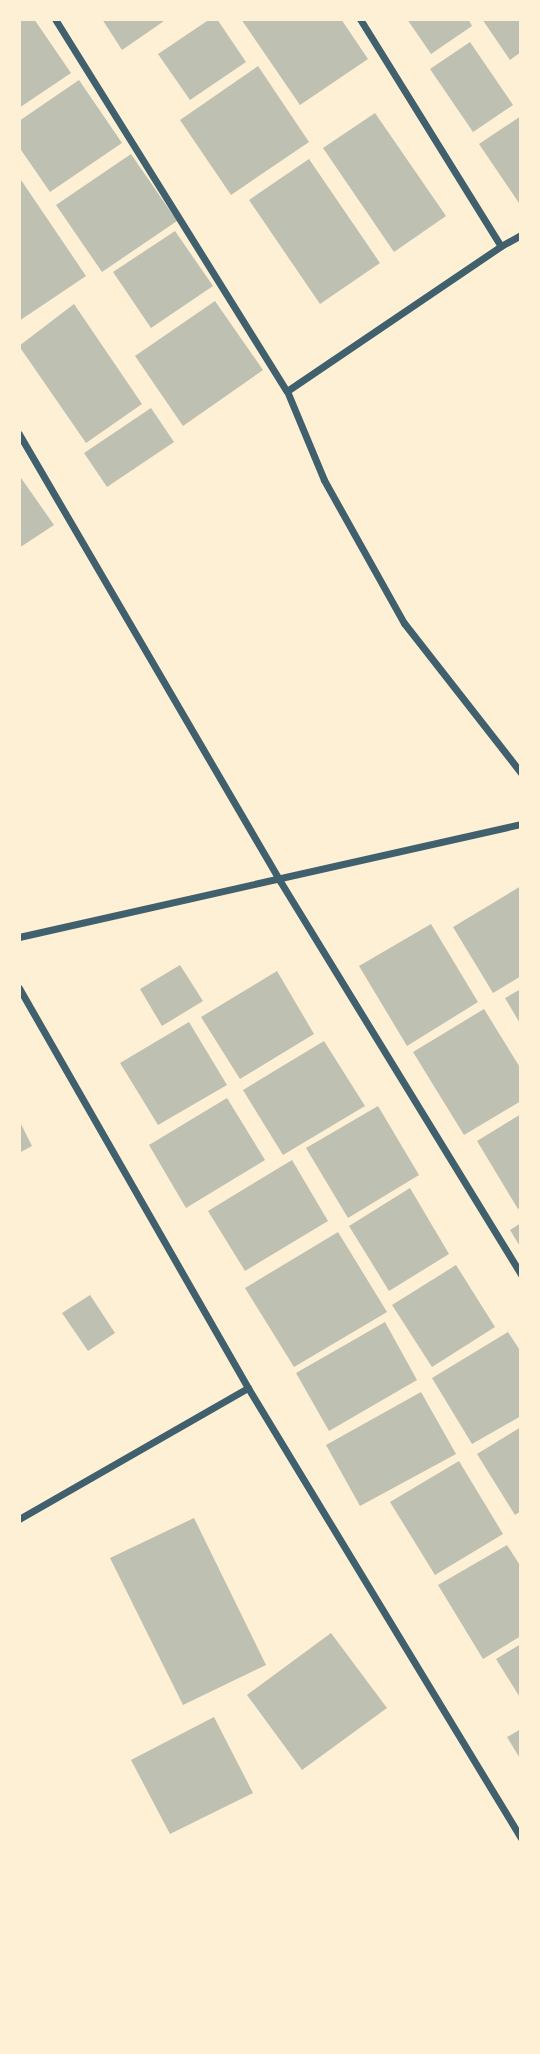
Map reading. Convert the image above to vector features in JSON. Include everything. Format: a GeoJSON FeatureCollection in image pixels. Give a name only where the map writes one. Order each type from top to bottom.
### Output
{"type":"FeatureCollection","features":[{"type":"Feature","properties":{"kind":"street"},"geometry":{"type":"LineString","coordinates":[[55,19],[287,391],[324,480],[404,623],[521,773]]}},
{"type":"Feature","properties":{"kind":"street"},"geometry":{"type":"LineString","coordinates":[[360,19],[501,246]]}},
{"type":"Feature","properties":{"kind":"street"},"geometry":{"type":"LineString","coordinates":[[287,391],[521,235]]}},
{"type":"Feature","properties":{"kind":"street"},"geometry":{"type":"LineString","coordinates":[[19,434],[281,881],[521,1275]]}},
{"type":"Feature","properties":{"kind":"street"},"geometry":{"type":"LineString","coordinates":[[19,937],[281,881],[521,824]]}},
{"type":"Feature","properties":{"kind":"street"},"geometry":{"type":"LineString","coordinates":[[19,988],[248,1388],[521,1838]]}},
{"type":"Feature","properties":{"kind":"street"},"geometry":{"type":"LineString","coordinates":[[19,1519],[248,1388]]}},
{"type":"Feature","properties":{"kind":"building"},"geometry":{"type":"Polygon","coordinates":[[[19,19],[34,19],[71,73],[19,108],[19,19]]]}},
{"type":"Feature","properties":{"kind":"building"},"geometry":{"type":"Polygon","coordinates":[[[102,19],[167,19],[122,50],[102,19]]]}},
{"type":"Feature","properties":{"kind":"building"},"geometry":{"type":"Polygon","coordinates":[[[210,19],[217,19],[246,62],[190,100],[158,54],[210,19]]]}},
{"type":"Feature","properties":{"kind":"building"},"geometry":{"type":"Polygon","coordinates":[[[241,19],[341,19],[368,59],[300,105],[241,19]]]}},
{"type":"Feature","properties":{"kind":"building"},"geometry":{"type":"Polygon","coordinates":[[[407,19],[468,19],[472,26],[431,54],[407,19]]]}},
{"type":"Feature","properties":{"kind":"building"},"geometry":{"type":"Polygon","coordinates":[[[482,19],[521,19],[521,52],[510,60],[482,19]]]}},
{"type":"Feature","properties":{"kind":"building"},"geometry":{"type":"Polygon","coordinates":[[[470,42],[513,105],[473,132],[430,69],[470,42]]]}},
{"type":"Feature","properties":{"kind":"building"},"geometry":{"type":"Polygon","coordinates":[[[258,66],[309,142],[231,195],[180,120],[258,66]]]}},
{"type":"Feature","properties":{"kind":"building"},"geometry":{"type":"Polygon","coordinates":[[[79,80],[122,143],[50,192],[19,147],[19,121],[79,80]]]}},
{"type":"Feature","properties":{"kind":"building"},"geometry":{"type":"Polygon","coordinates":[[[375,113],[446,216],[394,252],[323,148],[375,113]]]}},
{"type":"Feature","properties":{"kind":"building"},"geometry":{"type":"Polygon","coordinates":[[[521,116],[521,206],[479,144],[521,116]]]}},
{"type":"Feature","properties":{"kind":"building"},"geometry":{"type":"Polygon","coordinates":[[[131,154],[177,221],[102,272],[56,205],[131,154]]]}},
{"type":"Feature","properties":{"kind":"building"},"geometry":{"type":"Polygon","coordinates":[[[309,159],[380,263],[320,304],[249,200],[309,159]]]}},
{"type":"Feature","properties":{"kind":"building"},"geometry":{"type":"Polygon","coordinates":[[[19,177],[86,276],[19,321],[19,177]]]}},
{"type":"Feature","properties":{"kind":"building"},"geometry":{"type":"Polygon","coordinates":[[[175,231],[213,286],[151,328],[113,272],[175,231]]]}},
{"type":"Feature","properties":{"kind":"building"},"geometry":{"type":"Polygon","coordinates":[[[215,301],[263,370],[183,426],[135,356],[215,301]]]}},
{"type":"Feature","properties":{"kind":"building"},"geometry":{"type":"Polygon","coordinates":[[[74,304],[142,404],[86,443],[19,346],[74,304]]]}},
{"type":"Feature","properties":{"kind":"building"},"geometry":{"type":"Polygon","coordinates":[[[151,408],[174,442],[107,487],[84,453],[151,408]]]}},
{"type":"Feature","properties":{"kind":"building"},"geometry":{"type":"Polygon","coordinates":[[[19,475],[54,525],[19,548],[19,475]]]}},
{"type":"Feature","properties":{"kind":"building"},"geometry":{"type":"Polygon","coordinates":[[[521,886],[521,976],[493,993],[453,927],[521,886]]]}},
{"type":"Feature","properties":{"kind":"building"},"geometry":{"type":"Polygon","coordinates":[[[431,924],[478,1002],[407,1046],[359,966],[431,924]]]}},
{"type":"Feature","properties":{"kind":"building"},"geometry":{"type":"Polygon","coordinates":[[[180,965],[203,1001],[162,1026],[140,989],[180,965]]]}},
{"type":"Feature","properties":{"kind":"building"},"geometry":{"type":"Polygon","coordinates":[[[277,971],[314,1034],[240,1079],[201,1017],[277,971]]]}},
{"type":"Feature","properties":{"kind":"building"},"geometry":{"type":"Polygon","coordinates":[[[521,989],[521,1025],[505,998],[521,989]]]}},
{"type":"Feature","properties":{"kind":"building"},"geometry":{"type":"Polygon","coordinates":[[[484,1009],[521,1069],[521,1101],[464,1135],[413,1052],[484,1009]]]}},
{"type":"Feature","properties":{"kind":"building"},"geometry":{"type":"Polygon","coordinates":[[[189,1022],[227,1085],[158,1125],[120,1063],[189,1022]]]}},
{"type":"Feature","properties":{"kind":"building"},"geometry":{"type":"Polygon","coordinates":[[[324,1041],[365,1106],[283,1155],[243,1090],[324,1041]]]}},
{"type":"Feature","properties":{"kind":"building"},"geometry":{"type":"Polygon","coordinates":[[[227,1098],[265,1160],[186,1208],[149,1145],[227,1098]]]}},
{"type":"Feature","properties":{"kind":"building"},"geometry":{"type":"Polygon","coordinates":[[[378,1106],[419,1175],[348,1218],[306,1148],[378,1106]]]}},
{"type":"Feature","properties":{"kind":"building"},"geometry":{"type":"Polygon","coordinates":[[[521,1114],[521,1207],[518,1209],[477,1141],[521,1114]]]}},
{"type":"Feature","properties":{"kind":"building"},"geometry":{"type":"Polygon","coordinates":[[[19,1120],[32,1146],[19,1153],[19,1120]]]}},
{"type":"Feature","properties":{"kind":"building"},"geometry":{"type":"Polygon","coordinates":[[[292,1160],[328,1221],[245,1271],[208,1211],[292,1160]]]}},
{"type":"Feature","properties":{"kind":"building"},"geometry":{"type":"Polygon","coordinates":[[[410,1188],[449,1254],[389,1291],[349,1226],[410,1188]]]}},
{"type":"Feature","properties":{"kind":"building"},"geometry":{"type":"Polygon","coordinates":[[[521,1223],[521,1248],[510,1230],[521,1223]]]}},
{"type":"Feature","properties":{"kind":"building"},"geometry":{"type":"Polygon","coordinates":[[[338,1232],[387,1312],[294,1367],[245,1288],[338,1232]]]}},
{"type":"Feature","properties":{"kind":"building"},"geometry":{"type":"Polygon","coordinates":[[[456,1265],[495,1327],[432,1367],[392,1305],[456,1265]]]}},
{"type":"Feature","properties":{"kind":"building"},"geometry":{"type":"Polygon","coordinates":[[[90,1295],[115,1333],[88,1351],[62,1313],[90,1295]]]}},
{"type":"Feature","properties":{"kind":"building"},"geometry":{"type":"Polygon","coordinates":[[[385,1322],[417,1380],[329,1431],[296,1373],[385,1322]]]}},
{"type":"Feature","properties":{"kind":"building"},"geometry":{"type":"Polygon","coordinates":[[[508,1332],[521,1352],[521,1416],[472,1444],[432,1378],[508,1332]]]}},
{"type":"Feature","properties":{"kind":"building"},"geometry":{"type":"Polygon","coordinates":[[[421,1392],[456,1454],[360,1506],[326,1445],[421,1392]]]}},
{"type":"Feature","properties":{"kind":"building"},"geometry":{"type":"Polygon","coordinates":[[[521,1427],[521,1511],[515,1515],[477,1454],[521,1427]]]}},
{"type":"Feature","properties":{"kind":"building"},"geometry":{"type":"Polygon","coordinates":[[[459,1461],[503,1534],[435,1575],[390,1502],[459,1461]]]}},
{"type":"Feature","properties":{"kind":"building"},"geometry":{"type":"Polygon","coordinates":[[[194,1518],[266,1665],[183,1705],[110,1558],[194,1518]]]}},
{"type":"Feature","properties":{"kind":"building"},"geometry":{"type":"Polygon","coordinates":[[[507,1545],[521,1567],[521,1636],[483,1659],[438,1585],[507,1545]]]}},
{"type":"Feature","properties":{"kind":"building"},"geometry":{"type":"Polygon","coordinates":[[[331,1633],[387,1708],[302,1770],[247,1695],[331,1633]]]}},
{"type":"Feature","properties":{"kind":"building"},"geometry":{"type":"Polygon","coordinates":[[[521,1644],[521,1699],[496,1659],[521,1644]]]}},
{"type":"Feature","properties":{"kind":"building"},"geometry":{"type":"Polygon","coordinates":[[[214,1717],[253,1793],[170,1834],[131,1760],[214,1717]]]}},
{"type":"Feature","properties":{"kind":"building"},"geometry":{"type":"Polygon","coordinates":[[[521,1729],[521,1760],[507,1737],[521,1729]]]}}]}
